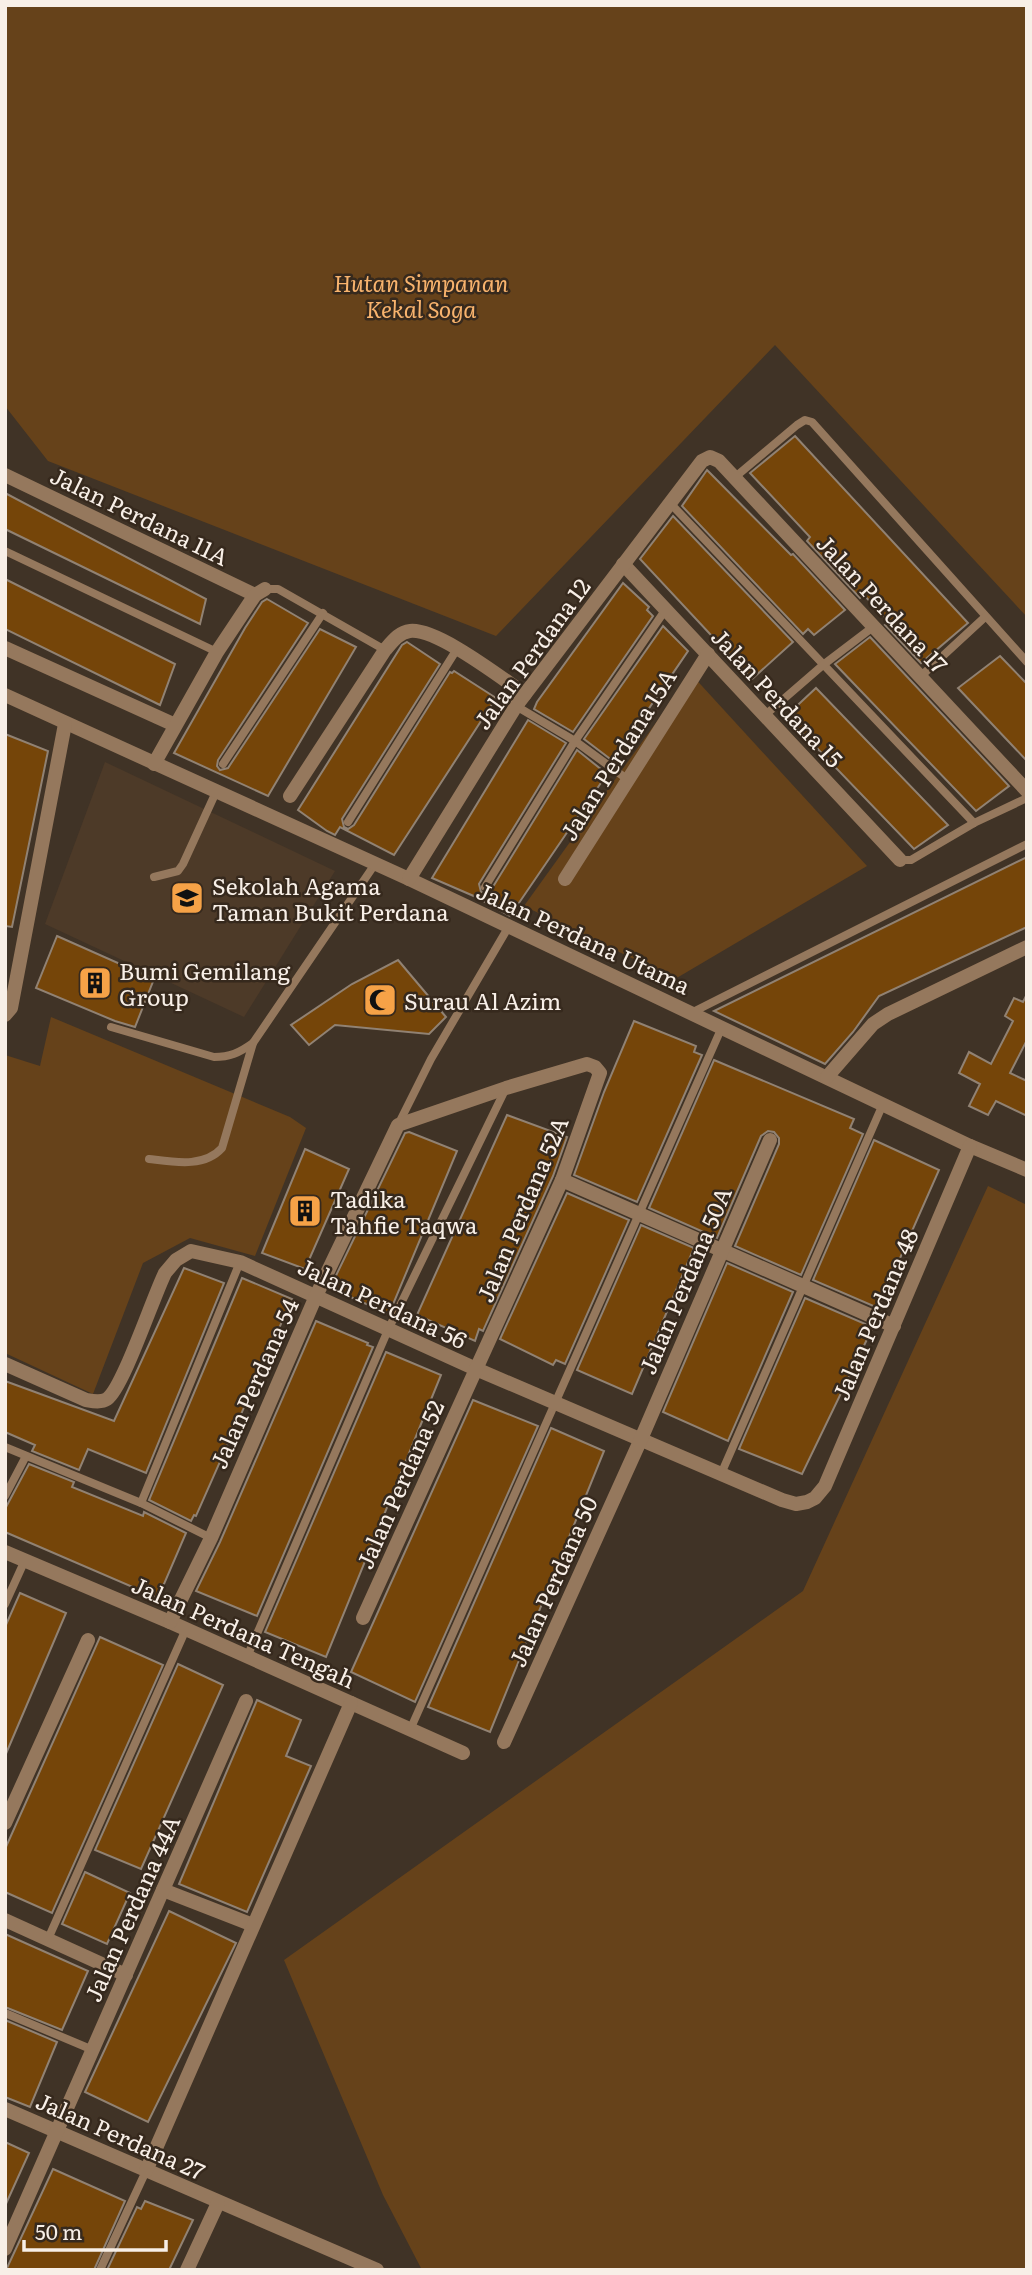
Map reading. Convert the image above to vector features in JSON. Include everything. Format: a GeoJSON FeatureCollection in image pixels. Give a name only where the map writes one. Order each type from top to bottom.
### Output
{"type":"FeatureCollection","features":[{"type":"Feature","properties":{"kind":"street","name":"Jalan Perdana 17"},"geometry":{"type":"LineString","coordinates":[[702,461],[710,457],[719,461],[1027,791]]}},
{"type":"Feature","properties":{"kind":"street","name":"Jalan Perdana 12"},"geometry":{"type":"LineString","coordinates":[[409,880],[516,706],[702,461]]}},
{"type":"Feature","properties":{"kind":"street","name":"Jalan Perdana 11A"},"geometry":{"type":"LineString","coordinates":[[5,475],[260,592]]}},
{"type":"Feature","properties":{"kind":"street","name":"Jalan Perdana 15"},"geometry":{"type":"LineString","coordinates":[[623,564],[900,860]]}},
{"type":"Feature","properties":{"kind":"street"},"geometry":{"type":"LineString","coordinates":[[154,764],[217,652],[260,592]]}},
{"type":"Feature","properties":{"kind":"street"},"geometry":{"type":"LineString","coordinates":[[290,796],[395,637],[410,631],[429,634],[457,649],[525,694]]}},
{"type":"Feature","properties":{"kind":"street"},"geometry":{"type":"LineString","coordinates":[[5,649],[175,725]]}},
{"type":"Feature","properties":{"kind":"street","name":"Jalan Perdana 15A"},"geometry":{"type":"LineString","coordinates":[[565,879],[708,654]]}},
{"type":"Feature","properties":{"kind":"street","name":"Jalan Perdana Utama"},"geometry":{"type":"LineString","coordinates":[[5,695],[509,926],[970,1146],[1027,1170]]}},
{"type":"Feature","properties":{"kind":"street"},"geometry":{"type":"LineString","coordinates":[[6,1015],[10,1008],[65,724]]}},
{"type":"Feature","properties":{"kind":"street"},"geometry":{"type":"LineString","coordinates":[[827,1077],[873,1024],[888,1014],[1027,947]]}},
{"type":"Feature","properties":{"kind":"street","name":"Jalan Perdana 52A"},"geometry":{"type":"LineString","coordinates":[[476,1369],[562,1180],[600,1073],[587,1064],[506,1088]]}},
{"type":"Feature","properties":{"kind":"street"},"geometry":{"type":"LineString","coordinates":[[398,1125],[506,1088]]}},
{"type":"Feature","properties":{"kind":"street","name":"Jalan Perdana 54"},"geometry":{"type":"LineString","coordinates":[[170,1622],[211,1538],[316,1296],[398,1125]]}},
{"type":"Feature","properties":{"kind":"street","name":"Jalan Perdana 50A"},"geometry":{"type":"LineString","coordinates":[[641,1439],[770,1140]]}},
{"type":"Feature","properties":{"kind":"street","name":"Jalan Perdana 48"},"geometry":{"type":"LineString","coordinates":[[815,1498],[825,1486],[970,1146]]}},
{"type":"Feature","properties":{"kind":"street"},"geometry":{"type":"LineString","coordinates":[[562,1180],[894,1326]]}},
{"type":"Feature","properties":{"kind":"street","name":"Jalan Perdana 56"},"geometry":{"type":"LineString","coordinates":[[5,1364],[86,1400],[107,1400],[119,1384],[165,1273],[176,1259],[191,1251],[240,1262],[554,1404],[796,1504],[815,1498]]}},
{"type":"Feature","properties":{"kind":"street","name":"Jalan Perdana 52"},"geometry":{"type":"LineString","coordinates":[[363,1618],[476,1369]]}},
{"type":"Feature","properties":{"kind":"street","name":"Jalan Perdana 50"},"geometry":{"type":"LineString","coordinates":[[504,1742],[641,1439]]}},
{"type":"Feature","properties":{"kind":"street","name":"Jalan Perdana Tengah"},"geometry":{"type":"LineString","coordinates":[[5,1552],[186,1629],[463,1753]]}},
{"type":"Feature","properties":{"kind":"street"},"geometry":{"type":"LineString","coordinates":[[5,1823],[88,1640]]}},
{"type":"Feature","properties":{"kind":"street","name":"Jalan Perdana 44A"},"geometry":{"type":"LineString","coordinates":[[5,2249],[246,1701]]}},
{"type":"Feature","properties":{"kind":"street"},"geometry":{"type":"LineString","coordinates":[[146,2171],[351,1703]]}},
{"type":"Feature","properties":{"kind":"street"},"geometry":{"type":"LineString","coordinates":[[163,1890],[253,1926]]}},
{"type":"Feature","properties":{"kind":"street"},"geometry":{"type":"LineString","coordinates":[[5,1920],[126,1975]]}},
{"type":"Feature","properties":{"kind":"street","name":"Jalan Perdana 27"},"geometry":{"type":"LineString","coordinates":[[5,2109],[377,2270]]}},
{"type":"Feature","properties":{"kind":"street"},"geometry":{"type":"LineString","coordinates":[[187,2270],[218,2203]]}},
{"type":"Feature","properties":{"kind":"lane"},"geometry":{"type":"LineString","coordinates":[[734,478],[797,425],[805,421],[811,422],[1027,662]]}},
{"type":"Feature","properties":{"kind":"lane"},"geometry":{"type":"LineString","coordinates":[[670,503],[974,823]]}},
{"type":"Feature","properties":{"kind":"lane"},"geometry":{"type":"LineString","coordinates":[[5,551],[217,652]]}},
{"type":"Feature","properties":{"kind":"lane"},"geometry":{"type":"LineString","coordinates":[[260,592],[278,589],[385,650]]}},
{"type":"Feature","properties":{"kind":"lane"},"geometry":{"type":"LineString","coordinates":[[485,887],[575,741],[666,609]]}},
{"type":"Feature","properties":{"kind":"lane"},"geometry":{"type":"LineString","coordinates":[[223,764],[323,613]]}},
{"type":"Feature","properties":{"kind":"lane"},"geometry":{"type":"LineString","coordinates":[[920,677],[985,617]]}},
{"type":"Feature","properties":{"kind":"lane"},"geometry":{"type":"LineString","coordinates":[[764,716],[823,665],[873,627]]}},
{"type":"Feature","properties":{"kind":"lane"},"geometry":{"type":"LineString","coordinates":[[348,822],[457,649]]}},
{"type":"Feature","properties":{"kind":"lane"},"geometry":{"type":"LineString","coordinates":[[516,706],[575,741],[627,779]]}},
{"type":"Feature","properties":{"kind":"lane"},"geometry":{"type":"LineString","coordinates":[[154,877],[178,872],[216,792]]}},
{"type":"Feature","properties":{"kind":"lane"},"geometry":{"type":"LineString","coordinates":[[900,860],[911,860],[974,823],[1027,798]]}},
{"type":"Feature","properties":{"kind":"lane"},"geometry":{"type":"LineString","coordinates":[[691,1013],[1027,844]]}},
{"type":"Feature","properties":{"kind":"lane"},"geometry":{"type":"LineString","coordinates":[[149,1160],[204,1160],[215,1155],[222,1147],[253,1043],[375,864]]}},
{"type":"Feature","properties":{"kind":"lane"},"geometry":{"type":"LineString","coordinates":[[398,1125],[431,1059],[509,926]]}},
{"type":"Feature","properties":{"kind":"lane"},"geometry":{"type":"LineString","coordinates":[[111,1027],[214,1057],[227,1057],[253,1043]]}},
{"type":"Feature","properties":{"kind":"lane"},"geometry":{"type":"LineString","coordinates":[[410,1730],[722,1027]]}},
{"type":"Feature","properties":{"kind":"lane"},"geometry":{"type":"LineString","coordinates":[[247,1657],[388,1330],[506,1088]]}},
{"type":"Feature","properties":{"kind":"lane"},"geometry":{"type":"LineString","coordinates":[[721,1474],[883,1104]]}},
{"type":"Feature","properties":{"kind":"lane"},"geometry":{"type":"LineString","coordinates":[[141,1503],[240,1262]]}},
{"type":"Feature","properties":{"kind":"lane"},"geometry":{"type":"LineString","coordinates":[[5,1447],[141,1503],[211,1538]]}},
{"type":"Feature","properties":{"kind":"lane"},"geometry":{"type":"LineString","coordinates":[[5,1496],[26,1456]]}},
{"type":"Feature","properties":{"kind":"lane"},"geometry":{"type":"LineString","coordinates":[[5,1604],[24,1560]]}},
{"type":"Feature","properties":{"kind":"lane"},"geometry":{"type":"LineString","coordinates":[[48,1939],[186,1629]]}},
{"type":"Feature","properties":{"kind":"lane"},"geometry":{"type":"LineString","coordinates":[[5,2012],[93,2050]]}},
{"type":"Feature","properties":{"kind":"lane"},"geometry":{"type":"LineString","coordinates":[[100,2270],[146,2171]]}},
{"type":"Feature","properties":{"kind":"shaded area","name":"Sekolah Agama Taman Bukit Perdana"},"geometry":{"type":"Polygon","coordinates":[[[105,762],[335,871],[244,1017],[45,924],[105,762]]]}},
{"type":"Feature","properties":{"kind":"green space","name":"Hutan Simpanan Kekal Soga"},"geometry":{"type":"Polygon","coordinates":[[[5,5],[1027,5],[1027,617],[775,345],[496,636],[48,461],[5,406],[5,5]]]}},
{"type":"Feature","properties":{"kind":"green space"},"geometry":{"type":"Polygon","coordinates":[[[691,674],[867,866],[675,979],[524,906],[691,674]]]}},
{"type":"Feature","properties":{"kind":"green space"},"geometry":{"type":"Polygon","coordinates":[[[51,1017],[290,1117],[306,1128],[255,1256],[190,1238],[143,1263],[93,1394],[5,1353],[5,1055],[40,1066],[51,1017]]]}},
{"type":"Feature","properties":{"kind":"green space"},"geometry":{"type":"Polygon","coordinates":[[[988,1186],[1027,1205],[1027,2270],[422,2270],[383,2195],[284,1960],[803,1591],[988,1186]]]}},
{"type":"Feature","properties":{"kind":"building"},"geometry":{"type":"Polygon","coordinates":[[[795,436],[968,623],[921,663],[885,625],[889,622],[864,595],[860,598],[807,541],[810,537],[750,473],[795,436]]]}},
{"type":"Feature","properties":{"kind":"building"},"geometry":{"type":"Polygon","coordinates":[[[707,470],[791,555],[793,554],[845,610],[814,635],[808,629],[803,634],[682,506],[707,470]]]}},
{"type":"Feature","properties":{"kind":"building"},"geometry":{"type":"Polygon","coordinates":[[[5,493],[206,599],[200,624],[5,529],[5,493]]]}},
{"type":"Feature","properties":{"kind":"building"},"geometry":{"type":"Polygon","coordinates":[[[673,516],[793,642],[752,679],[640,559],[673,516]]]}},
{"type":"Feature","properties":{"kind":"building"},"geometry":{"type":"Polygon","coordinates":[[[5,579],[175,664],[160,705],[5,629],[5,579]]]}},
{"type":"Feature","properties":{"kind":"building"},"geometry":{"type":"Polygon","coordinates":[[[623,583],[649,607],[647,610],[653,616],[573,732],[534,709],[623,583]]]}},
{"type":"Feature","properties":{"kind":"building"},"geometry":{"type":"Polygon","coordinates":[[[267,599],[308,623],[218,760],[217,766],[220,770],[228,768],[320,629],[356,647],[268,796],[174,753],[245,628],[262,602],[267,599]]]}},
{"type":"Feature","properties":{"kind":"building"},"geometry":{"type":"Polygon","coordinates":[[[663,626],[688,651],[613,761],[584,739],[663,626]]]}},
{"type":"Feature","properties":{"kind":"building"},"geometry":{"type":"Polygon","coordinates":[[[870,637],[1009,786],[976,811],[835,664],[870,637]]]}},
{"type":"Feature","properties":{"kind":"building"},"geometry":{"type":"Polygon","coordinates":[[[407,642],[440,664],[342,819],[344,827],[348,829],[354,825],[450,672],[454,671],[496,698],[394,855],[340,827],[335,835],[298,810],[402,645],[407,642]]]}},
{"type":"Feature","properties":{"kind":"building"},"geometry":{"type":"Polygon","coordinates":[[[1000,656],[1027,684],[1027,761],[958,688],[1000,656]]]}},
{"type":"Feature","properties":{"kind":"building"},"geometry":{"type":"Polygon","coordinates":[[[816,688],[948,825],[914,849],[786,716],[816,688]]]}},
{"type":"Feature","properties":{"kind":"building"},"geometry":{"type":"Polygon","coordinates":[[[528,720],[566,743],[479,884],[481,892],[491,890],[577,750],[607,774],[510,916],[476,897],[432,878],[528,720]]]}},
{"type":"Feature","properties":{"kind":"building"},"geometry":{"type":"Polygon","coordinates":[[[5,734],[48,751],[12,927],[5,926],[5,734]]]}},
{"type":"Feature","properties":{"kind":"building"},"geometry":{"type":"Polygon","coordinates":[[[1027,857],[1027,927],[879,996],[825,1064],[714,1011],[1027,857]]]}},
{"type":"Feature","properties":{"kind":"building","name":"Bumi Gemilang Group"},"geometry":{"type":"Polygon","coordinates":[[[57,936],[154,979],[135,1027],[36,988],[57,936]]]}},
{"type":"Feature","properties":{"kind":"building","name":"Surau Al Azim"},"geometry":{"type":"Polygon","coordinates":[[[398,960],[446,1017],[429,1034],[335,1025],[309,1045],[291,1025],[352,984],[398,960]]]}},
{"type":"Feature","properties":{"kind":"building"},"geometry":{"type":"Polygon","coordinates":[[[1027,994],[1027,1040],[1010,1073],[1027,1081],[1027,1116],[996,1101],[988,1115],[969,1106],[980,1084],[959,1073],[969,1052],[991,1064],[1013,1021],[1005,1016],[1014,998],[1023,1002],[1027,994]]]}},
{"type":"Feature","properties":{"kind":"building"},"geometry":{"type":"Polygon","coordinates":[[[634,1021],[696,1046],[694,1052],[702,1055],[637,1202],[574,1175],[604,1092],[634,1021]]]}},
{"type":"Feature","properties":{"kind":"building"},"geometry":{"type":"Polygon","coordinates":[[[714,1060],[854,1119],[850,1128],[863,1134],[801,1275],[735,1246],[779,1144],[779,1138],[774,1132],[768,1131],[761,1136],[717,1238],[649,1208],[714,1060]]]}},
{"type":"Feature","properties":{"kind":"building"},"geometry":{"type":"Polygon","coordinates":[[[507,1115],[567,1137],[553,1176],[483,1331],[479,1329],[475,1341],[417,1315],[507,1115]]]}},
{"type":"Feature","properties":{"kind":"building"},"geometry":{"type":"Polygon","coordinates":[[[409,1132],[457,1151],[389,1314],[330,1288],[405,1133],[409,1132]]]}},
{"type":"Feature","properties":{"kind":"building"},"geometry":{"type":"Polygon","coordinates":[[[874,1140],[939,1170],[878,1308],[813,1280],[874,1140]]]}},
{"type":"Feature","properties":{"kind":"building","name":"Tadika Tahfie Taqwa"},"geometry":{"type":"Polygon","coordinates":[[[305,1149],[349,1169],[305,1269],[262,1253],[305,1149]]]}},
{"type":"Feature","properties":{"kind":"building"},"geometry":{"type":"Polygon","coordinates":[[[567,1193],[629,1220],[565,1364],[556,1360],[553,1365],[500,1339],[567,1193]]]}},
{"type":"Feature","properties":{"kind":"building"},"geometry":{"type":"Polygon","coordinates":[[[641,1225],[694,1248],[632,1394],[577,1370],[641,1225]]]}},
{"type":"Feature","properties":{"kind":"building"},"geometry":{"type":"Polygon","coordinates":[[[727,1263],[793,1292],[728,1441],[663,1412],[727,1263]]]}},
{"type":"Feature","properties":{"kind":"building"},"geometry":{"type":"Polygon","coordinates":[[[184,1268],[224,1283],[146,1473],[88,1449],[79,1470],[32,1451],[35,1445],[5,1432],[5,1381],[114,1421],[184,1268]]]}},
{"type":"Feature","properties":{"kind":"building"},"geometry":{"type":"Polygon","coordinates":[[[242,1278],[292,1299],[196,1516],[194,1515],[191,1521],[149,1500],[242,1278]]]}},
{"type":"Feature","properties":{"kind":"building"},"geometry":{"type":"Polygon","coordinates":[[[805,1298],[872,1329],[802,1474],[739,1449],[805,1298]]]}},
{"type":"Feature","properties":{"kind":"building"},"geometry":{"type":"Polygon","coordinates":[[[316,1321],[373,1347],[257,1616],[196,1591],[316,1321]]]}},
{"type":"Feature","properties":{"kind":"building"},"geometry":{"type":"Polygon","coordinates":[[[386,1352],[441,1375],[326,1657],[265,1632],[386,1352]]]}},
{"type":"Feature","properties":{"kind":"building"},"geometry":{"type":"Polygon","coordinates":[[[473,1400],[538,1426],[415,1702],[351,1672],[473,1400]]]}},
{"type":"Feature","properties":{"kind":"building"},"geometry":{"type":"Polygon","coordinates":[[[551,1428],[604,1451],[490,1732],[428,1707],[551,1428]]]}},
{"type":"Feature","properties":{"kind":"building"},"geometry":{"type":"Polygon","coordinates":[[[29,1464],[74,1482],[72,1487],[143,1516],[144,1512],[186,1533],[158,1598],[5,1532],[5,1509],[29,1464]]]}},
{"type":"Feature","properties":{"kind":"building"},"geometry":{"type":"Polygon","coordinates":[[[20,1593],[66,1613],[5,1756],[5,1627],[20,1593]]]}},
{"type":"Feature","properties":{"kind":"building"},"geometry":{"type":"Polygon","coordinates":[[[100,1637],[163,1665],[52,1913],[5,1892],[5,1849],[100,1637]]]}},
{"type":"Feature","properties":{"kind":"building"},"geometry":{"type":"Polygon","coordinates":[[[178,1664],[223,1685],[141,1869],[95,1850],[178,1664]]]}},
{"type":"Feature","properties":{"kind":"building"},"geometry":{"type":"Polygon","coordinates":[[[257,1700],[301,1720],[286,1756],[311,1766],[247,1912],[179,1884],[257,1700]]]}},
{"type":"Feature","properties":{"kind":"building"},"geometry":{"type":"Polygon","coordinates":[[[85,1872],[130,1893],[107,1944],[62,1924],[85,1872]]]}},
{"type":"Feature","properties":{"kind":"building"},"geometry":{"type":"Polygon","coordinates":[[[169,1911],[236,1943],[148,2122],[85,2092],[169,1911]]]}},
{"type":"Feature","properties":{"kind":"building"},"geometry":{"type":"Polygon","coordinates":[[[5,1934],[88,1971],[62,2030],[5,2007],[5,1934]]]}},
{"type":"Feature","properties":{"kind":"building"},"geometry":{"type":"Polygon","coordinates":[[[5,2020],[57,2042],[30,2107],[5,2097],[5,2020]]]}},
{"type":"Feature","properties":{"kind":"building"},"geometry":{"type":"Polygon","coordinates":[[[5,2142],[29,2153],[5,2206],[5,2142]]]}},
{"type":"Feature","properties":{"kind":"building"},"geometry":{"type":"Polygon","coordinates":[[[53,2169],[125,2201],[94,2270],[6,2270],[53,2169]]]}},
{"type":"Feature","properties":{"kind":"building"},"geometry":{"type":"Polygon","coordinates":[[[145,2201],[193,2220],[169,2270],[107,2270],[137,2207],[141,2209],[145,2201]]]}},
{"type":"Feature","properties":{"kind":"place","name":"Sekolah Agama Taman Bukit Perdana"},"geometry":{"type":"Point","coordinates":[187,898]}},
{"type":"Feature","properties":{"kind":"place","name":"Bumi Gemilang Group"},"geometry":{"type":"Point","coordinates":[95,983]}},
{"type":"Feature","properties":{"kind":"place","name":"Surau Al Azim"},"geometry":{"type":"Point","coordinates":[380,1000]}},
{"type":"Feature","properties":{"kind":"place","name":"Tadika Tahfie Taqwa"},"geometry":{"type":"Point","coordinates":[305,1211]}}]}
